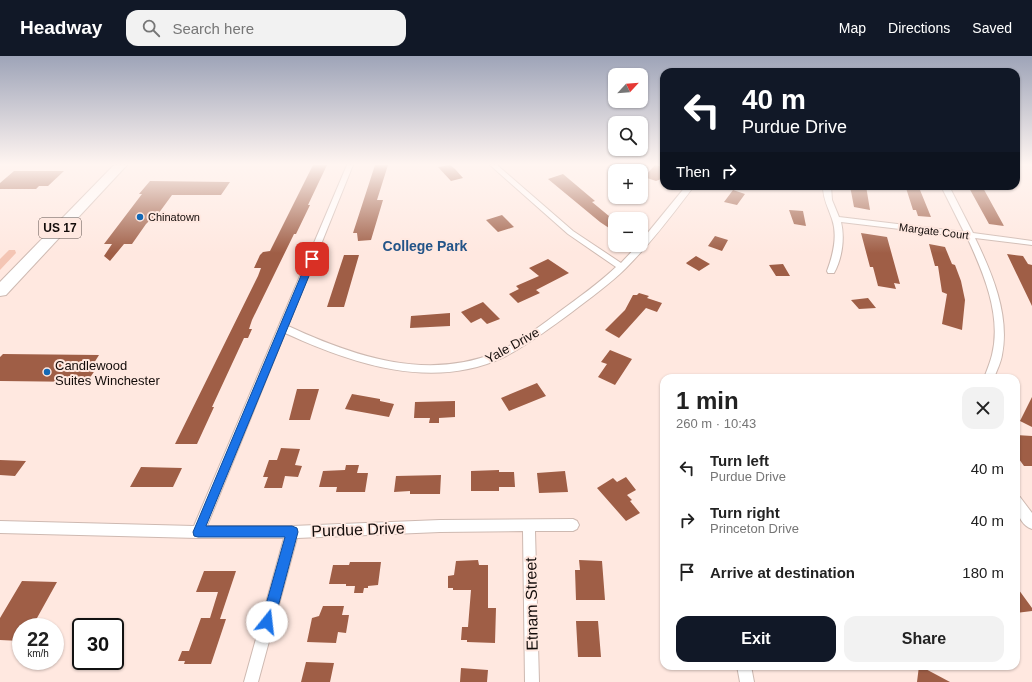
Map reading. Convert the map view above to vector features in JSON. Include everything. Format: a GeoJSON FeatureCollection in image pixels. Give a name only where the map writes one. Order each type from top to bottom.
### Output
{"type":"FeatureCollection","features":[{"type":"Feature","properties":{"kind":"highway","name":"US 17"},"geometry":{"type":"LineString","coordinates":[[0,291],[93,194]]}},
{"type":"Feature","properties":{"kind":"street"},"geometry":{"type":"LineString","coordinates":[[198,532],[284,328],[338,194]]}},
{"type":"Feature","properties":{"kind":"street"},"geometry":{"type":"LineString","coordinates":[[526,194],[575,238],[622,267]]}},
{"type":"Feature","properties":{"kind":"street","name":"Yale Drive"},"geometry":{"type":"LineString","coordinates":[[284,328],[309,340],[364,361],[417,370],[462,366],[499,355],[520,343],[585,297],[622,267],[661,223],[684,194]]}},
{"type":"Feature","properties":{"kind":"street"},"geometry":{"type":"LineString","coordinates":[[827,194],[828,204],[836,218],[838,227],[838,239],[834,264],[831,271]]}},
{"type":"Feature","properties":{"kind":"street"},"geometry":{"type":"LineString","coordinates":[[949,194],[988,277],[999,318],[999,345],[991,374]]}},
{"type":"Feature","properties":{"kind":"street","name":"Margate Court"},"geometry":{"type":"LineString","coordinates":[[836,218],[1032,243]]}},
{"type":"Feature","properties":{"kind":"street"},"geometry":{"type":"LineString","coordinates":[[1020,506],[1032,522]]}},
{"type":"Feature","properties":{"kind":"street","name":"Purdue Drive"},"geometry":{"type":"LineString","coordinates":[[0,527],[198,532],[292,532],[440,526],[573,525]]}},
{"type":"Feature","properties":{"kind":"street","name":"Etnam Street"},"geometry":{"type":"LineString","coordinates":[[529,526],[532,682]]}},
{"type":"Feature","properties":{"kind":"street"},"geometry":{"type":"LineString","coordinates":[[251,682],[292,532]]}},
{"type":"Feature","properties":{"kind":"street"},"geometry":{"type":"LineString","coordinates":[[745,670],[747,682]]}},
{"type":"Feature","properties":{"kind":"shaded area"},"geometry":{"type":"Polygon","coordinates":[[[9,250],[15,250],[16,253],[0,270],[0,259],[9,250]]]}},
{"type":"Feature","properties":{"kind":"building"},"geometry":{"type":"Polygon","coordinates":[[[142,194],[222,194],[172,195],[153,221],[149,221],[146,224],[132,244],[124,244],[110,261],[104,256],[112,244],[104,244],[142,194]]]}},
{"type":"Feature","properties":{"kind":"building"},"geometry":{"type":"Polygon","coordinates":[[[298,194],[313,194],[308,205],[310,205],[296,234],[294,234],[252,320],[249,329],[252,329],[248,338],[244,338],[212,407],[214,407],[197,444],[175,444],[258,276],[261,268],[254,268],[260,255],[263,252],[270,251],[298,194]]]}},
{"type":"Feature","properties":{"kind":"building"},"geometry":{"type":"Polygon","coordinates":[[[366,194],[379,194],[377,200],[383,200],[371,240],[358,241],[357,233],[353,233],[366,194]]]}},
{"type":"Feature","properties":{"kind":"building"},"geometry":{"type":"Polygon","coordinates":[[[566,194],[587,194],[595,201],[592,202],[608,215],[608,227],[566,194]]]}},
{"type":"Feature","properties":{"kind":"building"},"geometry":{"type":"Polygon","coordinates":[[[730,194],[745,194],[737,205],[724,202],[730,194]]]}},
{"type":"Feature","properties":{"kind":"building"},"geometry":{"type":"Polygon","coordinates":[[[852,194],[867,194],[870,210],[854,207],[852,194]]]}},
{"type":"Feature","properties":{"kind":"building"},"geometry":{"type":"Polygon","coordinates":[[[908,194],[922,194],[931,217],[918,216],[916,210],[913,210],[908,194]]]}},
{"type":"Feature","properties":{"kind":"building"},"geometry":{"type":"Polygon","coordinates":[[[973,194],[987,194],[1004,226],[989,224],[973,194]]]}},
{"type":"Feature","properties":{"kind":"building"},"geometry":{"type":"Polygon","coordinates":[[[789,210],[803,211],[806,226],[794,224],[789,210]]]}},
{"type":"Feature","properties":{"kind":"building"},"geometry":{"type":"Polygon","coordinates":[[[502,215],[514,227],[498,232],[486,220],[502,215]]]}},
{"type":"Feature","properties":{"kind":"building"},"geometry":{"type":"Polygon","coordinates":[[[861,233],[887,237],[900,284],[894,283],[896,289],[878,286],[873,267],[870,267],[861,233]]]}},
{"type":"Feature","properties":{"kind":"building"},"geometry":{"type":"Polygon","coordinates":[[[715,236],[728,240],[722,251],[708,246],[715,236]]]}},
{"type":"Feature","properties":{"kind":"building"},"geometry":{"type":"Polygon","coordinates":[[[929,244],[945,247],[952,264],[955,265],[961,281],[965,300],[962,330],[942,324],[947,294],[942,292],[938,266],[935,266],[929,244]]]}},
{"type":"Feature","properties":{"kind":"building"},"geometry":{"type":"Polygon","coordinates":[[[1007,254],[1023,256],[1028,264],[1032,265],[1032,306],[1007,254]]]}},
{"type":"Feature","properties":{"kind":"building"},"geometry":{"type":"Polygon","coordinates":[[[344,255],[359,255],[344,307],[327,307],[344,255]]]}},
{"type":"Feature","properties":{"kind":"building"},"geometry":{"type":"Polygon","coordinates":[[[696,256],[710,264],[699,271],[686,263],[696,256]]]}},
{"type":"Feature","properties":{"kind":"building"},"geometry":{"type":"Polygon","coordinates":[[[548,259],[569,273],[536,290],[540,293],[518,303],[509,294],[519,289],[516,286],[539,276],[529,268],[548,259]]]}},
{"type":"Feature","properties":{"kind":"building"},"geometry":{"type":"Polygon","coordinates":[[[783,264],[790,276],[776,276],[769,265],[783,264]]]}},
{"type":"Feature","properties":{"kind":"building"},"geometry":{"type":"Polygon","coordinates":[[[639,293],[649,296],[647,298],[662,303],[657,312],[646,308],[619,338],[605,330],[625,310],[633,295],[637,295],[639,293]]]}},
{"type":"Feature","properties":{"kind":"building"},"geometry":{"type":"Polygon","coordinates":[[[868,298],[876,308],[859,309],[851,300],[868,298]]]}},
{"type":"Feature","properties":{"kind":"building"},"geometry":{"type":"Polygon","coordinates":[[[483,302],[500,319],[487,324],[481,318],[471,323],[461,312],[483,302]]]}},
{"type":"Feature","properties":{"kind":"building"},"geometry":{"type":"Polygon","coordinates":[[[450,313],[450,326],[410,328],[411,316],[450,313]]]}},
{"type":"Feature","properties":{"kind":"building"},"geometry":{"type":"Polygon","coordinates":[[[610,350],[632,359],[615,385],[598,377],[607,364],[601,362],[610,350]]]}},
{"type":"Feature","properties":{"kind":"building","name":"Candlewood Suites Winchester"},"geometry":{"type":"Polygon","coordinates":[[[3,354],[99,355],[94,363],[100,363],[87,382],[0,381],[0,357],[3,354]]]}},
{"type":"Feature","properties":{"kind":"building"},"geometry":{"type":"Polygon","coordinates":[[[537,383],[546,396],[509,411],[501,398],[537,383]]]}},
{"type":"Feature","properties":{"kind":"building"},"geometry":{"type":"Polygon","coordinates":[[[297,389],[319,389],[310,420],[289,420],[297,389]]]}},
{"type":"Feature","properties":{"kind":"building"},"geometry":{"type":"Polygon","coordinates":[[[352,394],[380,399],[380,401],[394,404],[389,417],[345,409],[352,394]]]}},
{"type":"Feature","properties":{"kind":"building"},"geometry":{"type":"Polygon","coordinates":[[[1032,397],[1032,427],[1020,421],[1032,397]]]}},
{"type":"Feature","properties":{"kind":"building"},"geometry":{"type":"Polygon","coordinates":[[[455,401],[455,417],[439,418],[439,423],[429,423],[430,418],[414,418],[415,402],[455,401]]]}},
{"type":"Feature","properties":{"kind":"building"},"geometry":{"type":"Polygon","coordinates":[[[1020,435],[1032,436],[1032,466],[1024,466],[1020,460],[1020,435]]]}},
{"type":"Feature","properties":{"kind":"building"},"geometry":{"type":"Polygon","coordinates":[[[281,448],[300,449],[295,465],[302,466],[298,477],[285,476],[282,488],[264,488],[268,477],[263,477],[269,460],[277,460],[281,448]]]}},
{"type":"Feature","properties":{"kind":"building"},"geometry":{"type":"Polygon","coordinates":[[[0,460],[26,461],[15,476],[0,475],[0,460]]]}},
{"type":"Feature","properties":{"kind":"building"},"geometry":{"type":"Polygon","coordinates":[[[346,465],[359,465],[357,473],[368,473],[365,492],[336,492],[337,487],[319,487],[323,471],[345,470],[346,465]]]}},
{"type":"Feature","properties":{"kind":"building"},"geometry":{"type":"Polygon","coordinates":[[[141,467],[182,468],[173,487],[130,487],[141,467]]]}},
{"type":"Feature","properties":{"kind":"building"},"geometry":{"type":"Polygon","coordinates":[[[499,470],[499,472],[514,472],[515,487],[499,487],[499,491],[471,491],[471,471],[499,470]]]}},
{"type":"Feature","properties":{"kind":"building"},"geometry":{"type":"Polygon","coordinates":[[[565,471],[568,492],[539,493],[537,473],[565,471]]]}},
{"type":"Feature","properties":{"kind":"building"},"geometry":{"type":"Polygon","coordinates":[[[441,475],[440,494],[410,494],[410,491],[394,492],[396,476],[441,475]]]}},
{"type":"Feature","properties":{"kind":"building"},"geometry":{"type":"Polygon","coordinates":[[[626,477],[636,490],[627,495],[640,513],[626,521],[597,488],[613,478],[617,482],[626,477]]]}},
{"type":"Feature","properties":{"kind":"building"},"geometry":{"type":"Polygon","coordinates":[[[478,560],[479,565],[488,565],[488,608],[496,608],[495,643],[467,642],[467,640],[461,640],[462,627],[468,627],[471,590],[453,590],[453,588],[448,588],[448,576],[454,575],[456,561],[478,560]]]}},
{"type":"Feature","properties":{"kind":"building"},"geometry":{"type":"Polygon","coordinates":[[[579,560],[602,561],[605,600],[576,600],[575,570],[580,570],[579,560]]]}},
{"type":"Feature","properties":{"kind":"building"},"geometry":{"type":"Polygon","coordinates":[[[350,562],[381,562],[378,585],[364,588],[363,593],[354,593],[355,586],[346,586],[346,584],[329,584],[333,565],[349,565],[350,562]]]}},
{"type":"Feature","properties":{"kind":"building"},"geometry":{"type":"Polygon","coordinates":[[[204,571],[236,571],[220,619],[226,619],[211,664],[184,664],[185,661],[178,661],[182,651],[189,651],[201,618],[210,618],[218,592],[196,592],[204,571]]]}},
{"type":"Feature","properties":{"kind":"building"},"geometry":{"type":"Polygon","coordinates":[[[22,581],[57,582],[37,618],[12,618],[12,641],[0,640],[0,618],[22,581]]]}},
{"type":"Feature","properties":{"kind":"building"},"geometry":{"type":"Polygon","coordinates":[[[1020,592],[1032,608],[1032,611],[1020,612],[1020,592]]]}},
{"type":"Feature","properties":{"kind":"building"},"geometry":{"type":"Polygon","coordinates":[[[323,606],[344,606],[342,615],[349,615],[346,633],[338,632],[336,643],[307,642],[312,618],[319,616],[323,606]]]}},
{"type":"Feature","properties":{"kind":"building"},"geometry":{"type":"Polygon","coordinates":[[[576,621],[598,621],[601,657],[578,657],[576,621]]]}},
{"type":"Feature","properties":{"kind":"building"},"geometry":{"type":"Polygon","coordinates":[[[306,662],[334,663],[330,682],[301,682],[306,662]]]}},
{"type":"Feature","properties":{"kind":"building"},"geometry":{"type":"Polygon","coordinates":[[[461,668],[488,670],[487,682],[460,682],[461,668]]]}},
{"type":"Feature","properties":{"kind":"building"},"geometry":{"type":"Polygon","coordinates":[[[918,670],[928,670],[950,682],[917,682],[918,670]]]}},
{"type":"Feature","properties":{"kind":"place","name":"Chinatown"},"geometry":{"type":"Point","coordinates":[140,217]}},
{"type":"Feature","properties":{"kind":"place","name":"Candlewood Suites Winchester"},"geometry":{"type":"Point","coordinates":[47,372]}},
{"type":"Feature","properties":{"kind":"district","name":"College Park"},"geometry":{"type":"Point","coordinates":[425,246]}},
{"type":"Feature","properties":{"kind":"route"},"geometry":{"type":"LineString","coordinates":[[267,622],[292,532],[198,532],[239,437],[312,259]]}}]}
